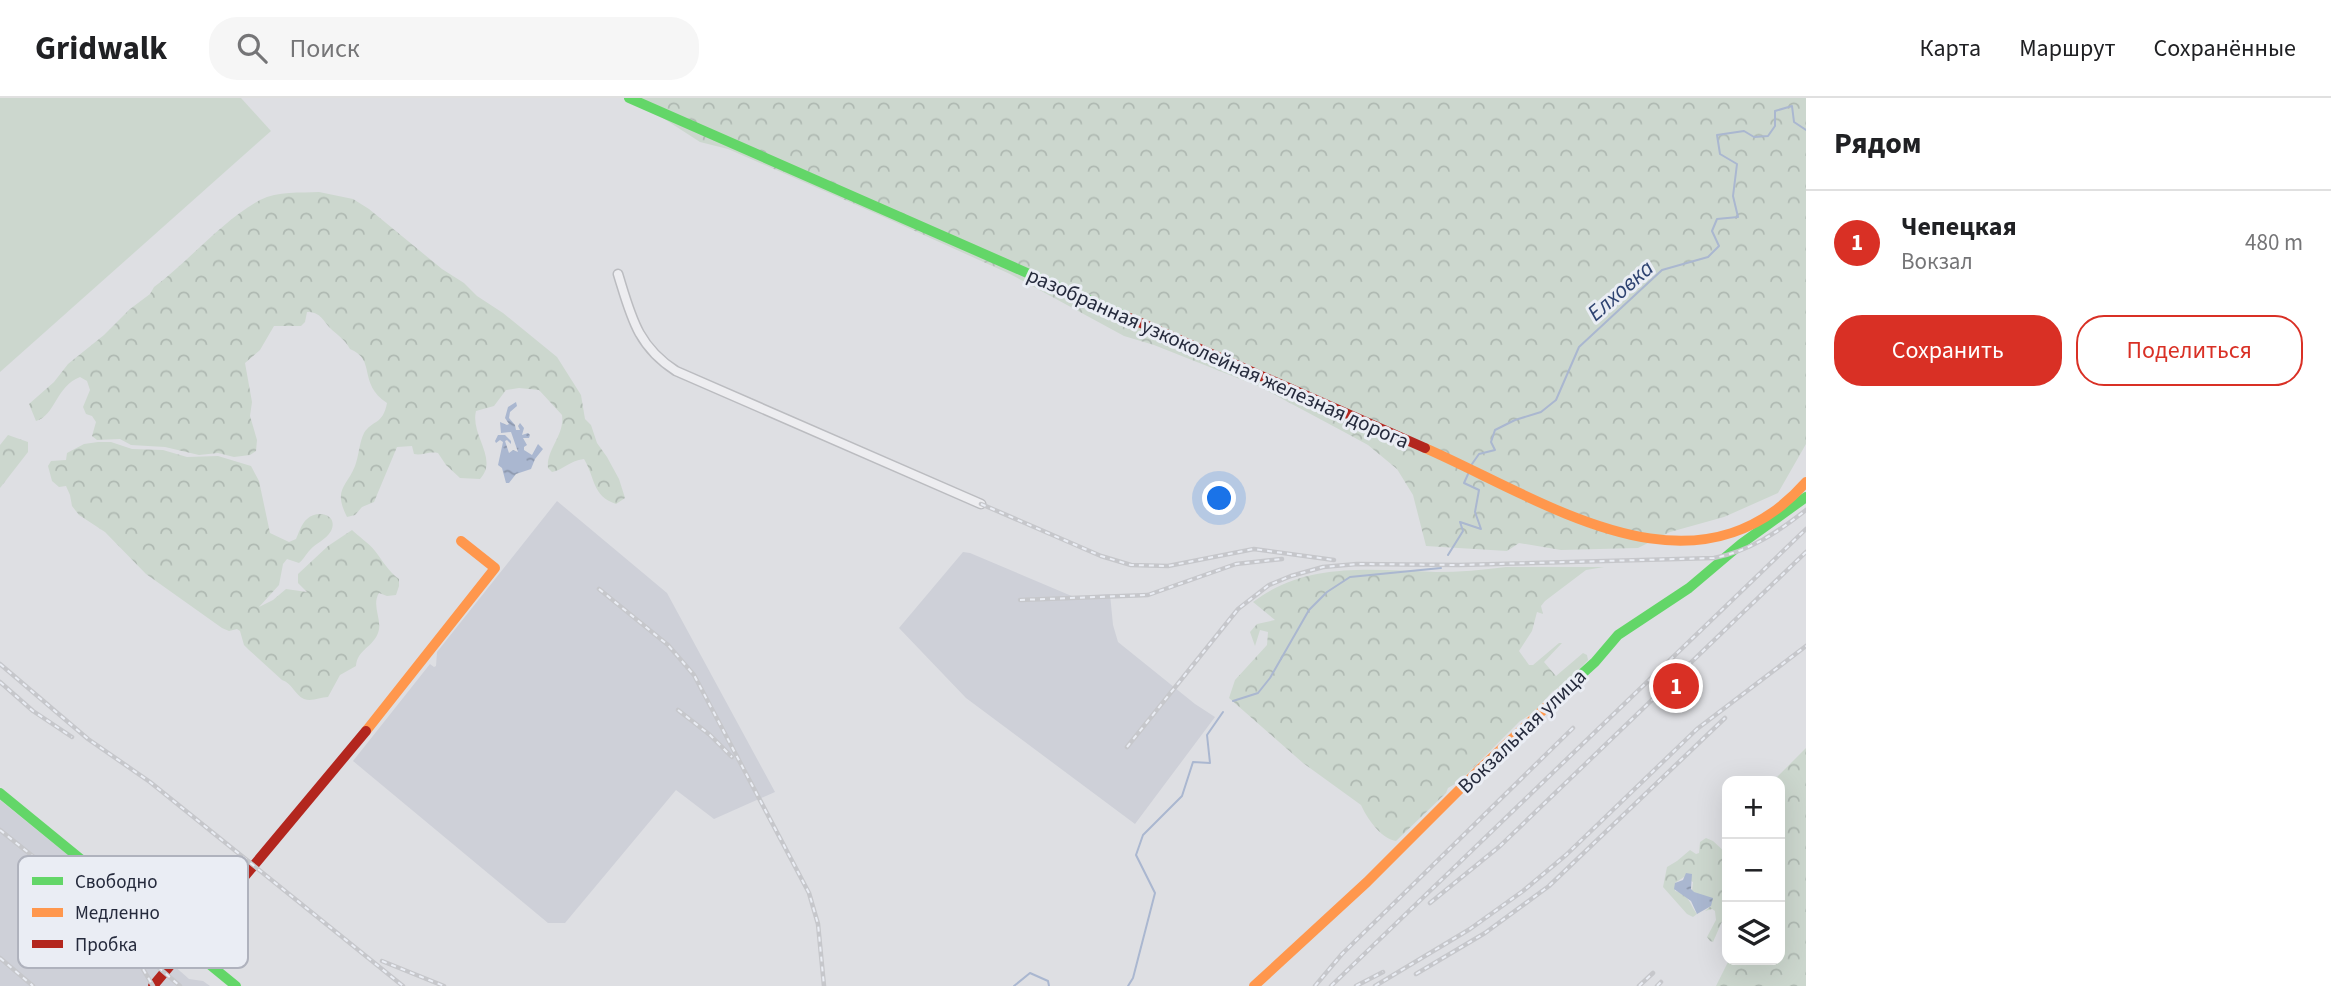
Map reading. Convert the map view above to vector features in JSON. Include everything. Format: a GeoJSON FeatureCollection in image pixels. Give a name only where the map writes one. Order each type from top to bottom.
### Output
{"type":"FeatureCollection","features":[{"type":"Feature","properties":{"kind":"street","name":"разобранная узкоколейная железная дорога"},"geometry":{"type":"LineString","coordinates":[[629,98],[1463,465],[1574,519],[1636,539],[1663,542],[1702,541],[1744,528],[1781,506],[1806,482]]}},
{"type":"Feature","properties":{"kind":"street"},"geometry":{"type":"LineString","coordinates":[[618,274],[640,336],[652,353],[668,366],[981,504]]}},
{"type":"Feature","properties":{"kind":"street","name":"Вокзальная улица"},"geometry":{"type":"LineString","coordinates":[[1254,986],[1367,882],[1480,769],[1595,662],[1618,635],[1689,588],[1741,544],[1806,497]]}},
{"type":"Feature","properties":{"kind":"street"},"geometry":{"type":"LineString","coordinates":[[248,872],[356,743],[495,568],[461,541]]}},
{"type":"Feature","properties":{"kind":"street"},"geometry":{"type":"LineString","coordinates":[[0,793],[78,856]]}},
{"type":"Feature","properties":{"kind":"street"},"geometry":{"type":"LineString","coordinates":[[153,986],[168,968]]}},
{"type":"Feature","properties":{"kind":"street"},"geometry":{"type":"LineString","coordinates":[[214,968],[236,986]]}},
{"type":"Feature","properties":{"kind":"shaded area"},"geometry":{"type":"Polygon","coordinates":[[[557,501],[667,593],[775,792],[714,819],[676,790],[565,923],[548,923],[353,761],[430,664],[436,666],[437,652],[557,501]]]}},
{"type":"Feature","properties":{"kind":"shaded area"},"geometry":{"type":"Polygon","coordinates":[[[963,552],[1074,597],[1110,594],[1113,625],[1118,642],[1215,717],[1135,824],[966,698],[899,628],[963,552]]]}},
{"type":"Feature","properties":{"kind":"shaded area"},"geometry":{"type":"Polygon","coordinates":[[[0,800],[69,856],[18,856],[18,968],[177,968],[189,979],[203,981],[210,986],[0,986],[0,800]]]}},
{"type":"Feature","properties":{"kind":"green space"},"geometry":{"type":"Polygon","coordinates":[[[0,98],[241,98],[271,131],[0,372],[0,98]]]}},
{"type":"Feature","properties":{"kind":"green space"},"geometry":{"type":"Polygon","coordinates":[[[632,98],[1806,98],[1806,444],[1778,493],[1724,517],[1670,532],[1638,548],[1561,550],[1519,543],[1507,551],[1426,546],[1413,495],[1397,469],[1368,445],[1260,387],[1154,345],[1124,336],[1010,274],[728,149],[700,142],[632,98]]]}},
{"type":"Feature","properties":{"kind":"green space"},"geometry":{"type":"Polygon","coordinates":[[[319,192],[353,199],[369,209],[557,357],[581,395],[585,419],[591,425],[597,443],[619,479],[625,498],[616,504],[602,496],[584,459],[552,472],[548,468],[550,455],[561,429],[562,415],[539,390],[519,388],[506,390],[494,406],[476,411],[475,420],[487,463],[480,479],[460,478],[438,453],[414,454],[412,446],[397,447],[374,502],[362,507],[355,515],[347,517],[341,500],[342,489],[355,466],[364,433],[380,419],[387,403],[372,388],[363,359],[320,317],[311,312],[307,312],[305,322],[301,326],[274,326],[260,350],[245,363],[252,402],[250,416],[257,440],[256,451],[250,455],[199,455],[165,447],[131,445],[120,439],[97,440],[92,436],[96,422],[92,416],[86,414],[83,407],[90,390],[87,381],[80,377],[66,387],[48,413],[36,421],[29,404],[54,382],[68,364],[104,335],[233,218],[267,197],[319,192]]]}},
{"type":"Feature","properties":{"kind":"green space"},"geometry":{"type":"Polygon","coordinates":[[[8,435],[28,442],[28,452],[0,488],[0,445],[8,435]]]}},
{"type":"Feature","properties":{"kind":"green space"},"geometry":{"type":"Polygon","coordinates":[[[111,442],[132,449],[163,450],[187,457],[218,456],[251,466],[259,481],[270,533],[289,542],[296,539],[303,523],[311,516],[321,514],[330,517],[333,525],[329,534],[299,563],[287,559],[283,564],[279,585],[259,607],[286,589],[307,592],[298,583],[298,574],[328,546],[352,530],[373,548],[399,579],[399,586],[396,595],[379,593],[376,603],[379,628],[376,638],[359,656],[356,666],[340,675],[328,697],[310,700],[301,697],[244,645],[240,631],[222,628],[146,574],[105,532],[79,515],[72,506],[66,486],[59,487],[52,481],[48,466],[51,461],[66,460],[67,453],[84,444],[111,442]]]}},
{"type":"Feature","properties":{"kind":"green space"},"geometry":{"type":"Polygon","coordinates":[[[1506,567],[1604,567],[1586,570],[1545,601],[1541,606],[1543,614],[1537,612],[1532,631],[1519,651],[1529,665],[1533,665],[1562,643],[1544,662],[1556,676],[1583,653],[1588,660],[1534,712],[1520,721],[1460,781],[1448,788],[1396,841],[1379,832],[1361,805],[1303,763],[1229,698],[1235,680],[1267,645],[1268,632],[1260,630],[1255,646],[1250,632],[1257,624],[1275,620],[1253,602],[1273,589],[1295,580],[1341,571],[1445,572],[1506,567]]]}},
{"type":"Feature","properties":{"kind":"green space"},"geometry":{"type":"Polygon","coordinates":[[[1806,748],[1806,986],[1716,986],[1726,965],[1785,965],[1785,776],[1778,776],[1806,748]]]}},
{"type":"Feature","properties":{"kind":"green space"},"geometry":{"type":"Polygon","coordinates":[[[1706,838],[1722,849],[1722,921],[1713,942],[1707,937],[1716,920],[1715,911],[1705,911],[1711,906],[1692,891],[1693,882],[1684,877],[1675,883],[1675,891],[1689,900],[1697,914],[1693,917],[1687,914],[1663,887],[1667,867],[1690,850],[1699,853],[1700,842],[1706,838]]]}},
{"type":"Feature","properties":{"kind":"water"},"geometry":{"type":"Polygon","coordinates":[[[516,402],[517,406],[510,412],[509,418],[516,430],[520,430],[520,423],[524,428],[522,435],[530,435],[529,438],[523,438],[527,445],[524,450],[532,455],[538,444],[543,449],[531,469],[516,474],[506,483],[502,468],[498,465],[503,442],[495,441],[498,435],[505,435],[511,441],[511,444],[505,441],[509,453],[513,450],[518,452],[511,432],[501,433],[500,422],[509,424],[505,418],[508,407],[516,402]]]}},
{"type":"Feature","properties":{"kind":"water"},"geometry":{"type":"Polygon","coordinates":[[[1686,873],[1692,874],[1691,889],[1694,892],[1713,898],[1711,906],[1697,914],[1691,901],[1674,889],[1675,883],[1683,880],[1686,873]]]}},
{"type":"Feature","properties":{"kind":"waterway","name":"Елховка"},"geometry":{"type":"LineString","coordinates":[[1472,464],[1479,454],[1495,450],[1491,442],[1495,430],[1541,412],[1556,400],[1579,347],[1662,270],[1708,257],[1719,246],[1712,231],[1717,219],[1738,217],[1733,196],[1737,164],[1720,154],[1717,135],[1744,131],[1754,137],[1768,136],[1775,126],[1775,111],[1792,106],[1794,122],[1806,130]]}},
{"type":"Feature","properties":{"kind":"waterway","name":"Елховка"},"geometry":{"type":"LineString","coordinates":[[1448,555],[1463,531],[1460,522],[1481,529],[1475,512],[1479,490],[1464,483],[1469,472]]}},
{"type":"Feature","properties":{"kind":"waterway","name":"Елховка"},"geometry":{"type":"LineString","coordinates":[[1233,701],[1258,693],[1270,678],[1309,610],[1327,592],[1350,577],[1441,568]]}},
{"type":"Feature","properties":{"kind":"waterway","name":"Елховка"},"geometry":{"type":"LineString","coordinates":[[1128,986],[1133,978],[1155,893],[1136,855],[1143,835],[1182,796],[1193,762],[1210,763],[1207,735],[1223,712]]}},
{"type":"Feature","properties":{"kind":"waterway","name":"Елховка"},"geometry":{"type":"LineString","coordinates":[[1014,986],[1030,973],[1048,981],[1049,986]]}},
{"type":"Feature","properties":{"kind":"railway"},"geometry":{"type":"LineString","coordinates":[[981,504],[1101,556],[1131,565],[1168,566],[1254,549],[1334,560]]}},
{"type":"Feature","properties":{"kind":"railway"},"geometry":{"type":"LineString","coordinates":[[1127,747],[1238,609],[1269,585],[1291,576],[1323,567],[1357,564],[1459,565],[1714,558],[1740,551],[1763,540],[1806,510]]}},
{"type":"Feature","properties":{"kind":"railway"},"geometry":{"type":"LineString","coordinates":[[1331,986],[1806,529]]}},
{"type":"Feature","properties":{"kind":"railway"},"geometry":{"type":"LineString","coordinates":[[1430,903],[1500,846],[1806,552]]}},
{"type":"Feature","properties":{"kind":"railway"},"geometry":{"type":"LineString","coordinates":[[1020,600],[1148,595],[1236,564],[1282,559]]}},
{"type":"Feature","properties":{"kind":"railway"},"geometry":{"type":"LineString","coordinates":[[599,589],[668,645],[694,675],[809,893],[818,924],[824,986]]}},
{"type":"Feature","properties":{"kind":"railway"},"geometry":{"type":"LineString","coordinates":[[1375,986],[1470,929],[1523,891],[1566,855],[1697,729],[1806,646]]}},
{"type":"Feature","properties":{"kind":"railway"},"geometry":{"type":"LineString","coordinates":[[0,664],[88,739],[150,782],[242,856]]}},
{"type":"Feature","properties":{"kind":"railway"},"geometry":{"type":"LineString","coordinates":[[0,682],[33,711],[72,737]]}},
{"type":"Feature","properties":{"kind":"railway"},"geometry":{"type":"LineString","coordinates":[[678,710],[710,735],[732,757]]}},
{"type":"Feature","properties":{"kind":"railway"},"geometry":{"type":"LineString","coordinates":[[1416,974],[1485,933],[1549,886],[1725,718]]}},
{"type":"Feature","properties":{"kind":"railway"},"geometry":{"type":"LineString","coordinates":[[1315,986],[1342,954],[1573,728]]}},
{"type":"Feature","properties":{"kind":"railway"},"geometry":{"type":"LineString","coordinates":[[0,830],[33,856]]}},
{"type":"Feature","properties":{"kind":"railway"},"geometry":{"type":"LineString","coordinates":[[248,861],[403,986]]}},
{"type":"Feature","properties":{"kind":"railway"},"geometry":{"type":"LineString","coordinates":[[0,958],[33,986]]}},
{"type":"Feature","properties":{"kind":"railway"},"geometry":{"type":"LineString","coordinates":[[382,961],[444,986]]}},
{"type":"Feature","properties":{"kind":"railway"},"geometry":{"type":"LineString","coordinates":[[142,968],[153,986]]}},
{"type":"Feature","properties":{"kind":"railway"},"geometry":{"type":"LineString","coordinates":[[159,968],[180,986]]}},
{"type":"Feature","properties":{"kind":"railway"},"geometry":{"type":"LineString","coordinates":[[1356,986],[1383,972]]}},
{"type":"Feature","properties":{"kind":"railway"},"geometry":{"type":"LineString","coordinates":[[1639,986],[1653,973]]}},
{"type":"Feature","properties":{"kind":"railway"},"geometry":{"type":"LineString","coordinates":[[1657,986],[1661,982]]}},
{"type":"Feature","properties":{"kind":"traffic: fast"},"geometry":{"type":"LineString","coordinates":[[629,98],[1125,316]]}},
{"type":"Feature","properties":{"kind":"traffic: fast"},"geometry":{"type":"LineString","coordinates":[[1574,681],[1618,635],[1689,588],[1741,544],[1806,497]]}},
{"type":"Feature","properties":{"kind":"traffic: fast"},"geometry":{"type":"LineString","coordinates":[[0,793],[77,856]]}},
{"type":"Feature","properties":{"kind":"traffic: fast"},"geometry":{"type":"LineString","coordinates":[[214,968],[236,986]]}},
{"type":"Feature","properties":{"kind":"traffic: slow"},"geometry":{"type":"LineString","coordinates":[[1425,448],[1569,515],[1618,532],[1668,540],[1716,537],[1763,519],[1806,482]]}},
{"type":"Feature","properties":{"kind":"traffic: slow"},"geometry":{"type":"LineString","coordinates":[[366,731],[495,568],[461,541]]}},
{"type":"Feature","properties":{"kind":"traffic: slow"},"geometry":{"type":"LineString","coordinates":[[1254,986],[1367,882],[1480,769],[1574,681]]}},
{"type":"Feature","properties":{"kind":"traffic: jam"},"geometry":{"type":"LineString","coordinates":[[1125,316],[1425,448]]}},
{"type":"Feature","properties":{"kind":"traffic: jam"},"geometry":{"type":"LineString","coordinates":[[248,872],[366,731]]}},
{"type":"Feature","properties":{"kind":"traffic: jam"},"geometry":{"type":"LineString","coordinates":[[153,986],[168,968]]}},
{"type":"Feature","properties":{"kind":"place","name":"Чепецкая"},"geometry":{"type":"Point","coordinates":[1676,686]}}]}
